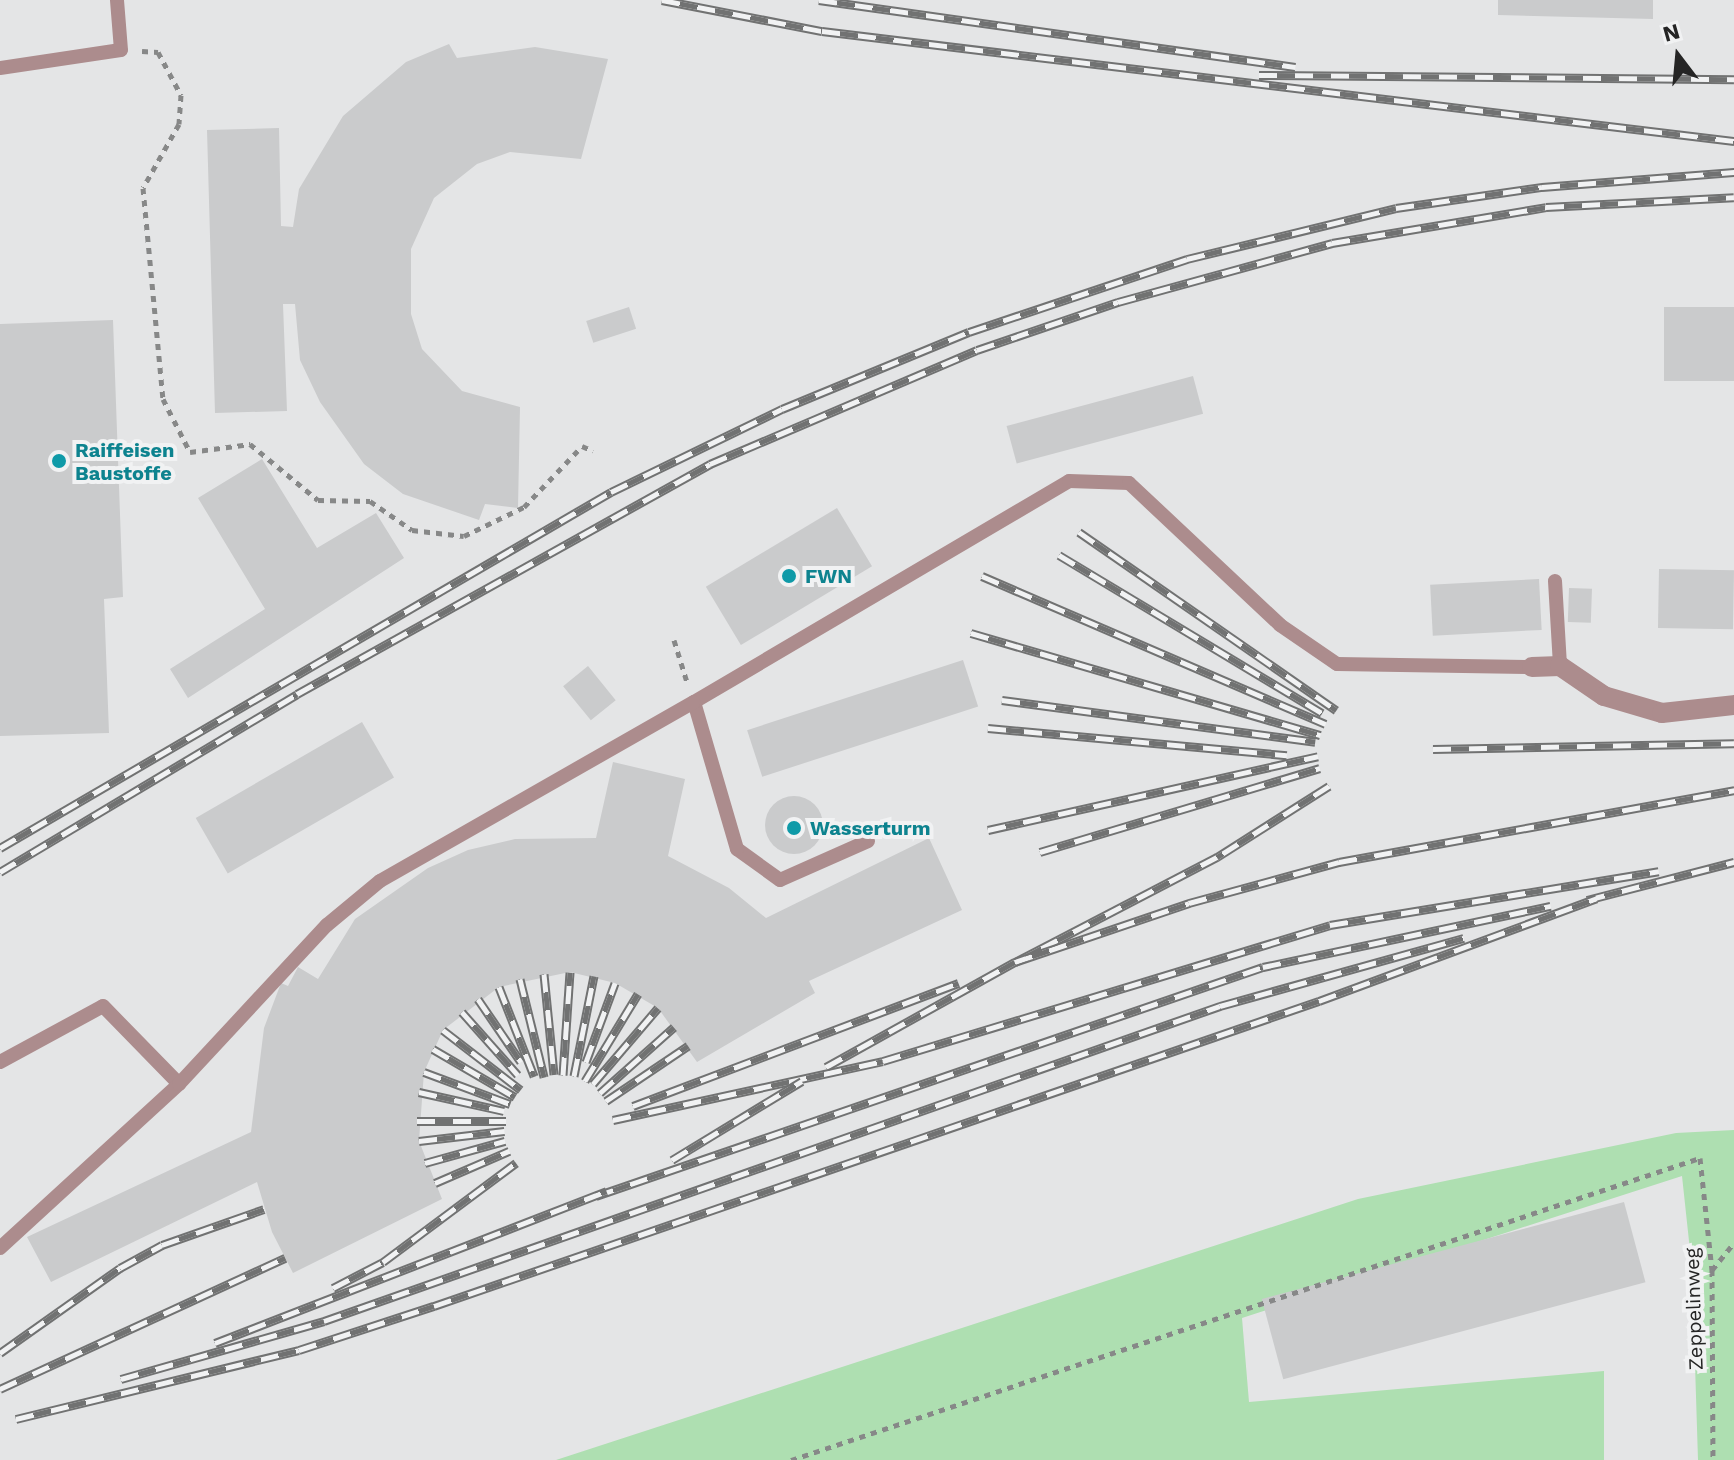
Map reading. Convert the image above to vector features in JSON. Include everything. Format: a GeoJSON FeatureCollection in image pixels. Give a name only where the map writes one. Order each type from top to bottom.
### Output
{"type":"FeatureCollection","features":[{"type":"Feature","properties":{"kind":"street"},"geometry":{"type":"LineString","coordinates":[[1532,667],[1560,666],[1604,696],[1662,713],[1734,705]]}},
{"type":"Feature","properties":{"kind":"lane"},"geometry":{"type":"LineString","coordinates":[[0,68],[121,50],[117,0]]}},
{"type":"Feature","properties":{"kind":"lane"},"geometry":{"type":"LineString","coordinates":[[0,1248],[179,1084],[327,925],[380,881],[694,702],[1069,481],[1129,483],[1280,625],[1337,664],[1532,667]]}},
{"type":"Feature","properties":{"kind":"lane"},"geometry":{"type":"LineString","coordinates":[[1555,581],[1560,666]]}},
{"type":"Feature","properties":{"kind":"lane"},"geometry":{"type":"LineString","coordinates":[[694,702],[737,849],[780,880],[868,841]]}},
{"type":"Feature","properties":{"kind":"lane"},"geometry":{"type":"LineString","coordinates":[[0,1062],[103,1006],[179,1084]]}},
{"type":"Feature","properties":{"kind":"path"},"geometry":{"type":"LineString","coordinates":[[121,50],[158,52],[181,95],[179,124],[143,188],[163,399],[190,452],[250,444],[318,500],[370,501],[412,530],[464,536],[524,507],[582,446],[593,451]]}},
{"type":"Feature","properties":{"kind":"path"},"geometry":{"type":"LineString","coordinates":[[674,640],[694,702]]}},
{"type":"Feature","properties":{"kind":"path","name":"Zeppelinweg"},"geometry":{"type":"LineString","coordinates":[[791,1460],[1700,1158],[1712,1270],[1713,1460]]}},
{"type":"Feature","properties":{"kind":"path"},"geometry":{"type":"LineString","coordinates":[[1712,1270],[1734,1243]]}},
{"type":"Feature","properties":{"kind":"green space"},"geometry":{"type":"Polygon","coordinates":[[[1734,1130],[1734,1460],[1698,1460],[1692,1269],[1682,1176],[1242,1318],[1249,1402],[1604,1371],[1604,1460],[556,1460],[1358,1199],[1676,1133],[1734,1130]]]}},
{"type":"Feature","properties":{"kind":"building"},"geometry":{"type":"Polygon","coordinates":[[[1498,0],[1653,0],[1653,19],[1498,15],[1498,0]]]}},
{"type":"Feature","properties":{"kind":"building"},"geometry":{"type":"Polygon","coordinates":[[[449,44],[457,58],[535,47],[608,59],[581,159],[510,152],[477,164],[434,198],[411,249],[411,314],[422,349],[462,391],[520,407],[518,508],[485,504],[479,520],[403,494],[364,464],[320,402],[300,360],[295,304],[283,304],[287,411],[215,413],[207,130],[279,128],[281,226],[293,227],[299,189],[343,116],[406,62],[449,44]]]}},
{"type":"Feature","properties":{"kind":"building"},"geometry":{"type":"Polygon","coordinates":[[[629,307],[636,329],[593,343],[586,321],[629,307]]]}},
{"type":"Feature","properties":{"kind":"building"},"geometry":{"type":"Polygon","coordinates":[[[1664,307],[1734,307],[1734,381],[1664,381],[1664,307]]]}},
{"type":"Feature","properties":{"kind":"building","name":"Raiffeisen Baustoffe"},"geometry":{"type":"Polygon","coordinates":[[[113,320],[123,597],[104,599],[109,733],[0,736],[0,324],[113,320]]]}},
{"type":"Feature","properties":{"kind":"building"},"geometry":{"type":"Polygon","coordinates":[[[1193,376],[1203,414],[1017,464],[1007,426],[1193,376]]]}},
{"type":"Feature","properties":{"kind":"building"},"geometry":{"type":"Polygon","coordinates":[[[262,459],[317,548],[376,513],[404,558],[188,698],[170,669],[265,609],[198,498],[262,459]]]}},
{"type":"Feature","properties":{"kind":"building","name":"FWN"},"geometry":{"type":"Polygon","coordinates":[[[837,508],[872,566],[741,645],[706,587],[837,508]]]}},
{"type":"Feature","properties":{"kind":"building"},"geometry":{"type":"Polygon","coordinates":[[[1659,569],[1734,570],[1733,629],[1658,628],[1659,569]]]}},
{"type":"Feature","properties":{"kind":"building"},"geometry":{"type":"Polygon","coordinates":[[[1539,579],[1542,630],[1433,636],[1430,585],[1539,579]]]}},
{"type":"Feature","properties":{"kind":"building"},"geometry":{"type":"Polygon","coordinates":[[[1569,588],[1592,589],[1591,623],[1568,622],[1569,588]]]}},
{"type":"Feature","properties":{"kind":"building"},"geometry":{"type":"Polygon","coordinates":[[[963,660],[978,707],[762,777],[747,730],[963,660]]]}},
{"type":"Feature","properties":{"kind":"building"},"geometry":{"type":"Polygon","coordinates":[[[588,666],[616,700],[591,720],[563,686],[588,666]]]}},
{"type":"Feature","properties":{"kind":"building"},"geometry":{"type":"Polygon","coordinates":[[[362,722],[394,777],[228,873],[196,818],[362,722]]]}},
{"type":"Feature","properties":{"kind":"building"},"geometry":{"type":"Polygon","coordinates":[[[613,762],[685,779],[668,856],[729,888],[766,918],[929,838],[962,910],[809,981],[815,993],[697,1062],[658,1008],[615,983],[570,972],[499,987],[443,1030],[424,1072],[419,1141],[442,1199],[293,1273],[272,1232],[257,1182],[51,1282],[27,1237],[251,1132],[264,1028],[281,983],[288,986],[298,967],[318,979],[355,919],[428,868],[468,850],[515,839],[596,838],[613,762]]]}},
{"type":"Feature","properties":{"kind":"building","name":"Wasserturm"},"geometry":{"type":"Polygon","coordinates":[[[794,796],[805,798],[814,805],[821,814],[821,836],[814,845],[805,852],[794,854],[783,852],[774,845],[767,836],[765,825],[767,814],[774,805],[783,798],[794,796]]]}},
{"type":"Feature","properties":{"kind":"building"},"geometry":{"type":"Polygon","coordinates":[[[1624,1202],[1645,1282],[1283,1379],[1262,1299],[1624,1202]]]}},
{"type":"Feature","properties":{"kind":"railway"},"geometry":{"type":"LineString","coordinates":[[662,0],[822,31],[1734,141]]}},
{"type":"Feature","properties":{"kind":"railway"},"geometry":{"type":"LineString","coordinates":[[819,0],[1295,67]]}},
{"type":"Feature","properties":{"kind":"railway"},"geometry":{"type":"LineString","coordinates":[[1259,75],[1734,79]]}},
{"type":"Feature","properties":{"kind":"railway"},"geometry":{"type":"LineString","coordinates":[[0,848],[611,492],[782,409],[969,332],[1187,259],[1396,208],[1542,187],[1734,172]]}},
{"type":"Feature","properties":{"kind":"railway"},"geometry":{"type":"LineString","coordinates":[[0,872],[297,694],[710,464],[977,350],[1118,302],[1332,243],[1546,207],[1734,197]]}},
{"type":"Feature","properties":{"kind":"railway"},"geometry":{"type":"LineString","coordinates":[[1079,532],[1336,710]]}},
{"type":"Feature","properties":{"kind":"railway"},"geometry":{"type":"LineString","coordinates":[[1059,555],[1322,713]]}},
{"type":"Feature","properties":{"kind":"railway"},"geometry":{"type":"LineString","coordinates":[[982,576],[1325,724]]}},
{"type":"Feature","properties":{"kind":"railway"},"geometry":{"type":"LineString","coordinates":[[971,633],[1320,735]]}},
{"type":"Feature","properties":{"kind":"railway"},"geometry":{"type":"LineString","coordinates":[[1002,700],[1315,742]]}},
{"type":"Feature","properties":{"kind":"railway"},"geometry":{"type":"LineString","coordinates":[[988,728],[1287,755]]}},
{"type":"Feature","properties":{"kind":"railway"},"geometry":{"type":"LineString","coordinates":[[1433,749],[1734,743]]}},
{"type":"Feature","properties":{"kind":"railway"},"geometry":{"type":"LineString","coordinates":[[988,830],[1318,756]]}},
{"type":"Feature","properties":{"kind":"railway"},"geometry":{"type":"LineString","coordinates":[[1040,852],[1320,768]]}},
{"type":"Feature","properties":{"kind":"railway"},"geometry":{"type":"LineString","coordinates":[[1329,786],[1217,857],[1015,962],[1189,903],[1339,862],[1734,790]]}},
{"type":"Feature","properties":{"kind":"railway"},"geometry":{"type":"LineString","coordinates":[[1587,900],[1734,862]]}},
{"type":"Feature","properties":{"kind":"railway"},"geometry":{"type":"LineString","coordinates":[[613,1120],[883,1061],[1330,925],[1659,871]]}},
{"type":"Feature","properties":{"kind":"railway"},"geometry":{"type":"LineString","coordinates":[[16,1419],[299,1350],[434,1306],[1319,1001],[1597,898]]}},
{"type":"Feature","properties":{"kind":"railway"},"geometry":{"type":"LineString","coordinates":[[596,1196],[1263,967],[1551,906]]}},
{"type":"Feature","properties":{"kind":"railway"},"geometry":{"type":"LineString","coordinates":[[121,1379],[324,1321],[1220,1006],[1464,938]]}},
{"type":"Feature","properties":{"kind":"railway"},"geometry":{"type":"LineString","coordinates":[[826,1067],[1015,962]]}},
{"type":"Feature","properties":{"kind":"railway"},"geometry":{"type":"LineString","coordinates":[[563,1075],[570,972]]}},
{"type":"Feature","properties":{"kind":"railway"},"geometry":{"type":"LineString","coordinates":[[544,974],[554,1075]]}},
{"type":"Feature","properties":{"kind":"railway"},"geometry":{"type":"LineString","coordinates":[[574,1076],[594,976]]}},
{"type":"Feature","properties":{"kind":"railway"},"geometry":{"type":"LineString","coordinates":[[520,979],[544,1077]]}},
{"type":"Feature","properties":{"kind":"railway"},"geometry":{"type":"LineString","coordinates":[[586,1062],[615,983]]}},
{"type":"Feature","properties":{"kind":"railway"},"geometry":{"type":"LineString","coordinates":[[633,1106],[959,983]]}},
{"type":"Feature","properties":{"kind":"railway"},"geometry":{"type":"LineString","coordinates":[[499,987],[534,1076]]}},
{"type":"Feature","properties":{"kind":"railway"},"geometry":{"type":"LineString","coordinates":[[585,1081],[638,994]]}},
{"type":"Feature","properties":{"kind":"railway"},"geometry":{"type":"LineString","coordinates":[[478,999],[521,1062]]}},
{"type":"Feature","properties":{"kind":"railway"},"geometry":{"type":"LineString","coordinates":[[593,1084],[658,1008]]}},
{"type":"Feature","properties":{"kind":"railway"},"geometry":{"type":"LineString","coordinates":[[462,1012],[518,1075]]}},
{"type":"Feature","properties":{"kind":"railway"},"geometry":{"type":"LineString","coordinates":[[600,1093],[674,1027]]}},
{"type":"Feature","properties":{"kind":"railway"},"geometry":{"type":"LineString","coordinates":[[443,1030],[521,1090]]}},
{"type":"Feature","properties":{"kind":"railway"},"geometry":{"type":"LineString","coordinates":[[606,1101],[688,1046]]}},
{"type":"Feature","properties":{"kind":"railway"},"geometry":{"type":"LineString","coordinates":[[433,1049],[515,1097]]}},
{"type":"Feature","properties":{"kind":"railway"},"geometry":{"type":"LineString","coordinates":[[424,1072],[510,1104]]}},
{"type":"Feature","properties":{"kind":"railway"},"geometry":{"type":"LineString","coordinates":[[672,1160],[802,1081]]}},
{"type":"Feature","properties":{"kind":"railway"},"geometry":{"type":"LineString","coordinates":[[419,1092],[504,1111]]}},
{"type":"Feature","properties":{"kind":"railway"},"geometry":{"type":"LineString","coordinates":[[417,1121],[506,1121]]}},
{"type":"Feature","properties":{"kind":"railway"},"geometry":{"type":"LineString","coordinates":[[419,1141],[504,1131]]}},
{"type":"Feature","properties":{"kind":"railway"},"geometry":{"type":"LineString","coordinates":[[425,1163],[505,1141]]}},
{"type":"Feature","properties":{"kind":"railway"},"geometry":{"type":"LineString","coordinates":[[435,1183],[509,1151]]}},
{"type":"Feature","properties":{"kind":"railway"},"geometry":{"type":"LineString","coordinates":[[333,1288],[383,1262],[516,1163]]}},
{"type":"Feature","properties":{"kind":"railway"},"geometry":{"type":"LineString","coordinates":[[215,1343],[607,1191]]}},
{"type":"Feature","properties":{"kind":"railway"},"geometry":{"type":"LineString","coordinates":[[0,1353],[120,1268],[162,1245],[264,1209]]}},
{"type":"Feature","properties":{"kind":"railway"},"geometry":{"type":"LineString","coordinates":[[0,1389],[285,1258]]}},
{"type":"Feature","properties":{"kind":"place","name":"Raiffeisen Baustoffe"},"geometry":{"type":"Point","coordinates":[59,461]}},
{"type":"Feature","properties":{"kind":"place","name":"FWN"},"geometry":{"type":"Point","coordinates":[789,576]}},
{"type":"Feature","properties":{"kind":"place","name":"Wasserturm"},"geometry":{"type":"Point","coordinates":[794,828]}}]}
